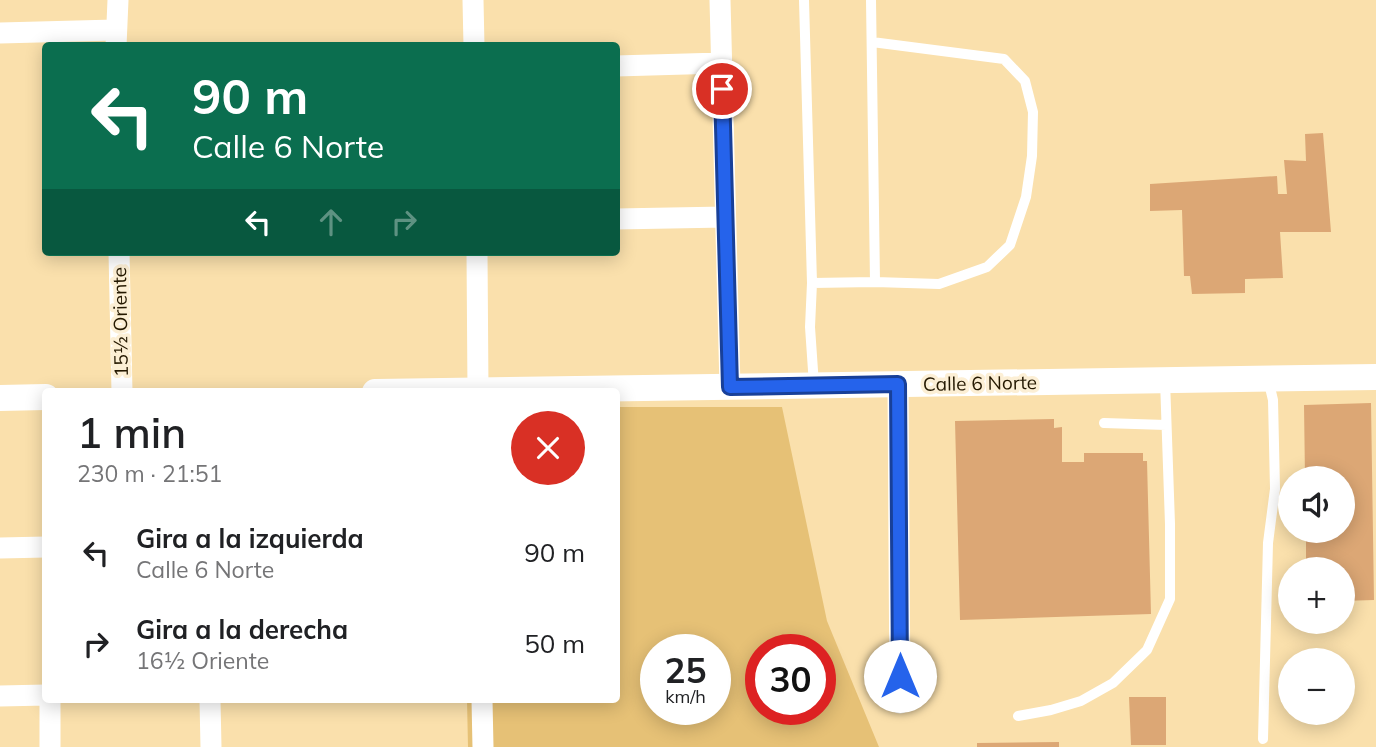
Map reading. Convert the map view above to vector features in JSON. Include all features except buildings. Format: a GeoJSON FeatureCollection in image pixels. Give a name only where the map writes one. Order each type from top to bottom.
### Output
{"type":"FeatureCollection","features":[{"type":"Feature","properties":{"kind":"street"},"geometry":{"type":"LineString","coordinates":[[0,33],[116,38],[118,0]]}},
{"type":"Feature","properties":{"kind":"street"},"geometry":{"type":"LineString","coordinates":[[473,0],[474,42]]}},
{"type":"Feature","properties":{"kind":"street"},"geometry":{"type":"LineString","coordinates":[[720,0],[730,387]]}},
{"type":"Feature","properties":{"kind":"street"},"geometry":{"type":"LineString","coordinates":[[620,66],[721,63]]}},
{"type":"Feature","properties":{"kind":"street"},"geometry":{"type":"LineString","coordinates":[[620,219],[725,217]]}},
{"type":"Feature","properties":{"kind":"street","name":"15½ Oriente"},"geometry":{"type":"LineString","coordinates":[[119,256],[122,388]]}},
{"type":"Feature","properties":{"kind":"street"},"geometry":{"type":"LineString","coordinates":[[477,256],[478,388]]}},
{"type":"Feature","properties":{"kind":"street","name":"Calle 6 Norte"},"geometry":{"type":"LineString","coordinates":[[620,389],[1376,377]]}},
{"type":"Feature","properties":{"kind":"street"},"geometry":{"type":"LineString","coordinates":[[898,384],[900,703]]}},
{"type":"Feature","properties":{"kind":"street"},"geometry":{"type":"LineString","coordinates":[[0,398],[42,397]]}},
{"type":"Feature","properties":{"kind":"street"},"geometry":{"type":"LineString","coordinates":[[0,548],[42,547]]}},
{"type":"Feature","properties":{"kind":"street"},"geometry":{"type":"LineString","coordinates":[[0,696],[42,695]]}},
{"type":"Feature","properties":{"kind":"street"},"geometry":{"type":"LineString","coordinates":[[50,703],[50,747]]}},
{"type":"Feature","properties":{"kind":"street"},"geometry":{"type":"LineString","coordinates":[[210,703],[211,747]]}},
{"type":"Feature","properties":{"kind":"street"},"geometry":{"type":"LineString","coordinates":[[482,703],[483,747]]}},
{"type":"Feature","properties":{"kind":"lane"},"geometry":{"type":"LineString","coordinates":[[804,0],[812,284],[810,327],[814,385]]}},
{"type":"Feature","properties":{"kind":"lane"},"geometry":{"type":"LineString","coordinates":[[871,0],[875,282]]}},
{"type":"Feature","properties":{"kind":"lane"},"geometry":{"type":"LineString","coordinates":[[812,284],[939,284],[987,267],[1010,244],[1026,197],[1032,156],[1032,112],[1025,81],[1004,60],[872,42]]}},
{"type":"Feature","properties":{"kind":"lane"},"geometry":{"type":"LineString","coordinates":[[1263,739],[1268,543],[1275,489],[1273,400],[1268,379]]}},
{"type":"Feature","properties":{"kind":"lane"},"geometry":{"type":"LineString","coordinates":[[1018,716],[1081,701],[1113,683],[1147,650],[1170,599],[1165,380]]}},
{"type":"Feature","properties":{"kind":"lane"},"geometry":{"type":"LineString","coordinates":[[1104,423],[1166,425]]}},
{"type":"Feature","properties":{"kind":"shaded area"},"geometry":{"type":"Polygon","coordinates":[[[620,407],[782,407],[827,621],[832,634],[745,634],[745,725],[836,725],[836,643],[879,747],[468,747],[467,703],[620,703],[620,407]]]}},
{"type":"Feature","properties":{"kind":"route"},"geometry":{"type":"LineString","coordinates":[[722,89],[730,387],[898,384],[900,676]]}}]}
